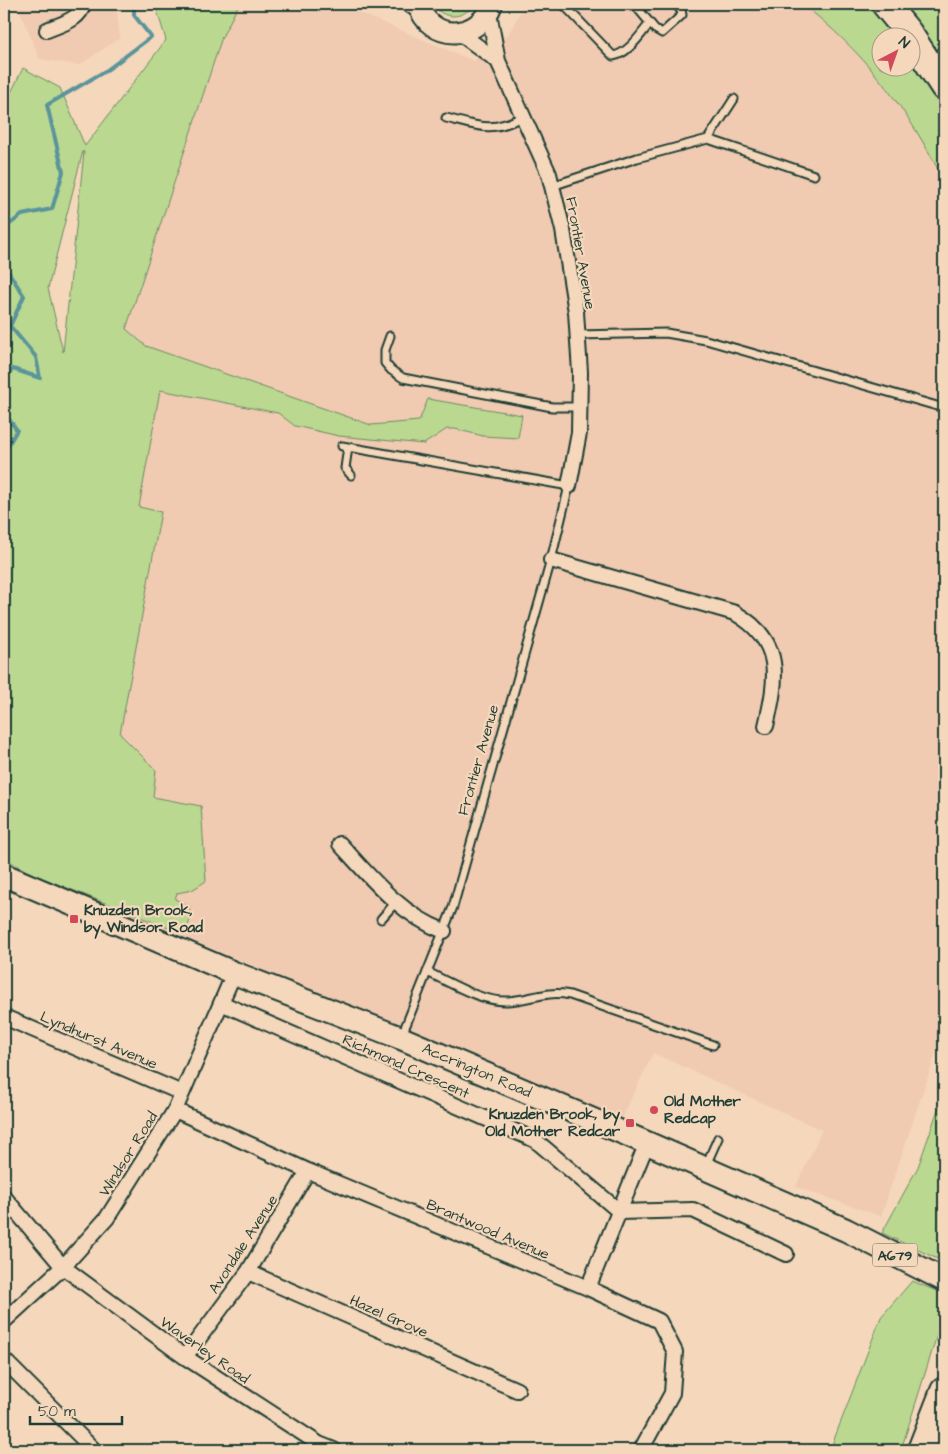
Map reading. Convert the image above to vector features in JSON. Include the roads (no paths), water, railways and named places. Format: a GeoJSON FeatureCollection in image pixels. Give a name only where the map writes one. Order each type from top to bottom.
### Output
{"type":"FeatureCollection","features":[{"type":"Feature","properties":{"kind":"highway"},"geometry":{"type":"LineString","coordinates":[[885,4],[908,32],[944,87]]}},
{"type":"Feature","properties":{"kind":"highway"},"geometry":{"type":"LineString","coordinates":[[921,1450],[944,1392]]}},
{"type":"Feature","properties":{"kind":"main road","name":"Accrington Road"},"geometry":{"type":"LineString","coordinates":[[4,875],[234,973],[401,1038],[647,1143],[846,1230],[944,1280]]}},
{"type":"Feature","properties":{"kind":"street"},"geometry":{"type":"LineString","coordinates":[[47,30],[74,19],[82,10],[83,4]]}},
{"type":"Feature","properties":{"kind":"street"},"geometry":{"type":"LineString","coordinates":[[458,32],[476,26],[490,8]]}},
{"type":"Feature","properties":{"kind":"street","name":"Frontier Avenue"},"geometry":{"type":"LineString","coordinates":[[490,8],[498,60],[552,186],[563,230],[577,335],[579,407],[579,433],[570,486]]}},
{"type":"Feature","properties":{"kind":"street"},"geometry":{"type":"LineString","coordinates":[[422,12],[435,27],[458,32],[498,60]]}},
{"type":"Feature","properties":{"kind":"street"},"geometry":{"type":"LineString","coordinates":[[551,560],[735,613],[746,620],[764,638],[772,656],[776,682],[766,726]]}},
{"type":"Feature","properties":{"kind":"street"},"geometry":{"type":"LineString","coordinates":[[340,844],[396,902],[417,918],[444,931]]}},
{"type":"Feature","properties":{"kind":"street","name":"Windsor Road"},"geometry":{"type":"LineString","coordinates":[[4,1321],[63,1267],[107,1218],[175,1110],[234,973]]}},
{"type":"Feature","properties":{"kind":"street","name":"Richmond Crescent"},"geometry":{"type":"LineString","coordinates":[[221,1004],[535,1140],[620,1212]]}},
{"type":"Feature","properties":{"kind":"street","name":"Lyndhurst Avenue"},"geometry":{"type":"LineString","coordinates":[[4,1017],[182,1093]]}},
{"type":"Feature","properties":{"kind":"street","name":"Brantwood Avenue"},"geometry":{"type":"LineString","coordinates":[[175,1110],[308,1171],[588,1288],[659,1321],[675,1352],[672,1393],[641,1450]]}},
{"type":"Feature","properties":{"kind":"street"},"geometry":{"type":"LineString","coordinates":[[588,1288],[647,1143]]}},
{"type":"Feature","properties":{"kind":"street","name":"Avondale Avenue"},"geometry":{"type":"LineString","coordinates":[[185,1357],[248,1272],[308,1171]]}},
{"type":"Feature","properties":{"kind":"street"},"geometry":{"type":"LineString","coordinates":[[4,1197],[63,1267]]}},
{"type":"Feature","properties":{"kind":"street"},"geometry":{"type":"LineString","coordinates":[[620,1212],[693,1210],[786,1254]]}},
{"type":"Feature","properties":{"kind":"street","name":"Waverley Road"},"geometry":{"type":"LineString","coordinates":[[63,1267],[185,1357],[318,1447],[334,1450]]}},
{"type":"Feature","properties":{"kind":"street","name":"Hazel Grove"},"geometry":{"type":"LineString","coordinates":[[248,1272],[517,1390]]}},
{"type":"Feature","properties":{"kind":"street"},"geometry":{"type":"LineString","coordinates":[[4,1360],[94,1450]]}},
{"type":"Feature","properties":{"kind":"lane"},"geometry":{"type":"LineString","coordinates":[[402,4],[422,12]]}},
{"type":"Feature","properties":{"kind":"lane"},"geometry":{"type":"LineString","coordinates":[[563,4],[613,56],[618,55],[633,43],[650,24]]}},
{"type":"Feature","properties":{"kind":"lane"},"geometry":{"type":"LineString","coordinates":[[634,4],[650,24],[662,33],[682,15],[681,10],[676,4]]}},
{"type":"Feature","properties":{"kind":"lane"},"geometry":{"type":"LineString","coordinates":[[708,139],[734,99]]}},
{"type":"Feature","properties":{"kind":"lane"},"geometry":{"type":"LineString","coordinates":[[446,118],[487,128],[505,126],[523,116]]}},
{"type":"Feature","properties":{"kind":"lane"},"geometry":{"type":"LineString","coordinates":[[552,186],[637,158],[708,139],[814,175]]}},
{"type":"Feature","properties":{"kind":"lane"},"geometry":{"type":"LineString","coordinates":[[577,335],[666,334],[706,340],[944,408]]}},
{"type":"Feature","properties":{"kind":"lane"},"geometry":{"type":"LineString","coordinates":[[390,336],[385,350],[385,363],[391,370],[403,378],[552,407],[579,407]]}},
{"type":"Feature","properties":{"kind":"lane"},"geometry":{"type":"LineString","coordinates":[[351,475],[345,468],[345,446],[570,486]]}},
{"type":"Feature","properties":{"kind":"lane","name":"Frontier Avenue"},"geometry":{"type":"LineString","coordinates":[[401,1038],[444,931],[551,560],[570,486]]}},
{"type":"Feature","properties":{"kind":"lane"},"geometry":{"type":"LineString","coordinates":[[381,919],[396,902]]}},
{"type":"Feature","properties":{"kind":"lane"},"geometry":{"type":"LineString","coordinates":[[428,972],[483,997],[494,999],[507,1001],[555,992],[570,995],[713,1045]]}},
{"type":"Feature","properties":{"kind":"lane"},"geometry":{"type":"LineString","coordinates":[[704,1168],[718,1138]]}},
{"type":"Feature","properties":{"kind":"waterway"},"geometry":{"type":"LineString","coordinates":[[4,239],[6,227],[22,215],[52,209],[63,172],[47,105],[107,70],[151,37],[134,15],[134,4]]}},
{"type":"Feature","properties":{"kind":"waterway"},"geometry":{"type":"LineString","coordinates":[[4,265],[24,296],[10,326],[36,357],[40,378],[13,369],[4,378]]}},
{"type":"Feature","properties":{"kind":"waterway"},"geometry":{"type":"LineString","coordinates":[[4,413],[17,430],[4,452]]}},
{"type":"Feature","properties":{"kind":"place","name":"Knuzden Brook, by Windsor Road"},"geometry":{"type":"Point","coordinates":[74,919]}},
{"type":"Feature","properties":{"kind":"place","name":"Old Mother Redcap"},"geometry":{"type":"Point","coordinates":[654,1110]}},
{"type":"Feature","properties":{"kind":"place","name":"Knuzden Brook, by Old Mother Redcar"},"geometry":{"type":"Point","coordinates":[630,1123]}}]}
